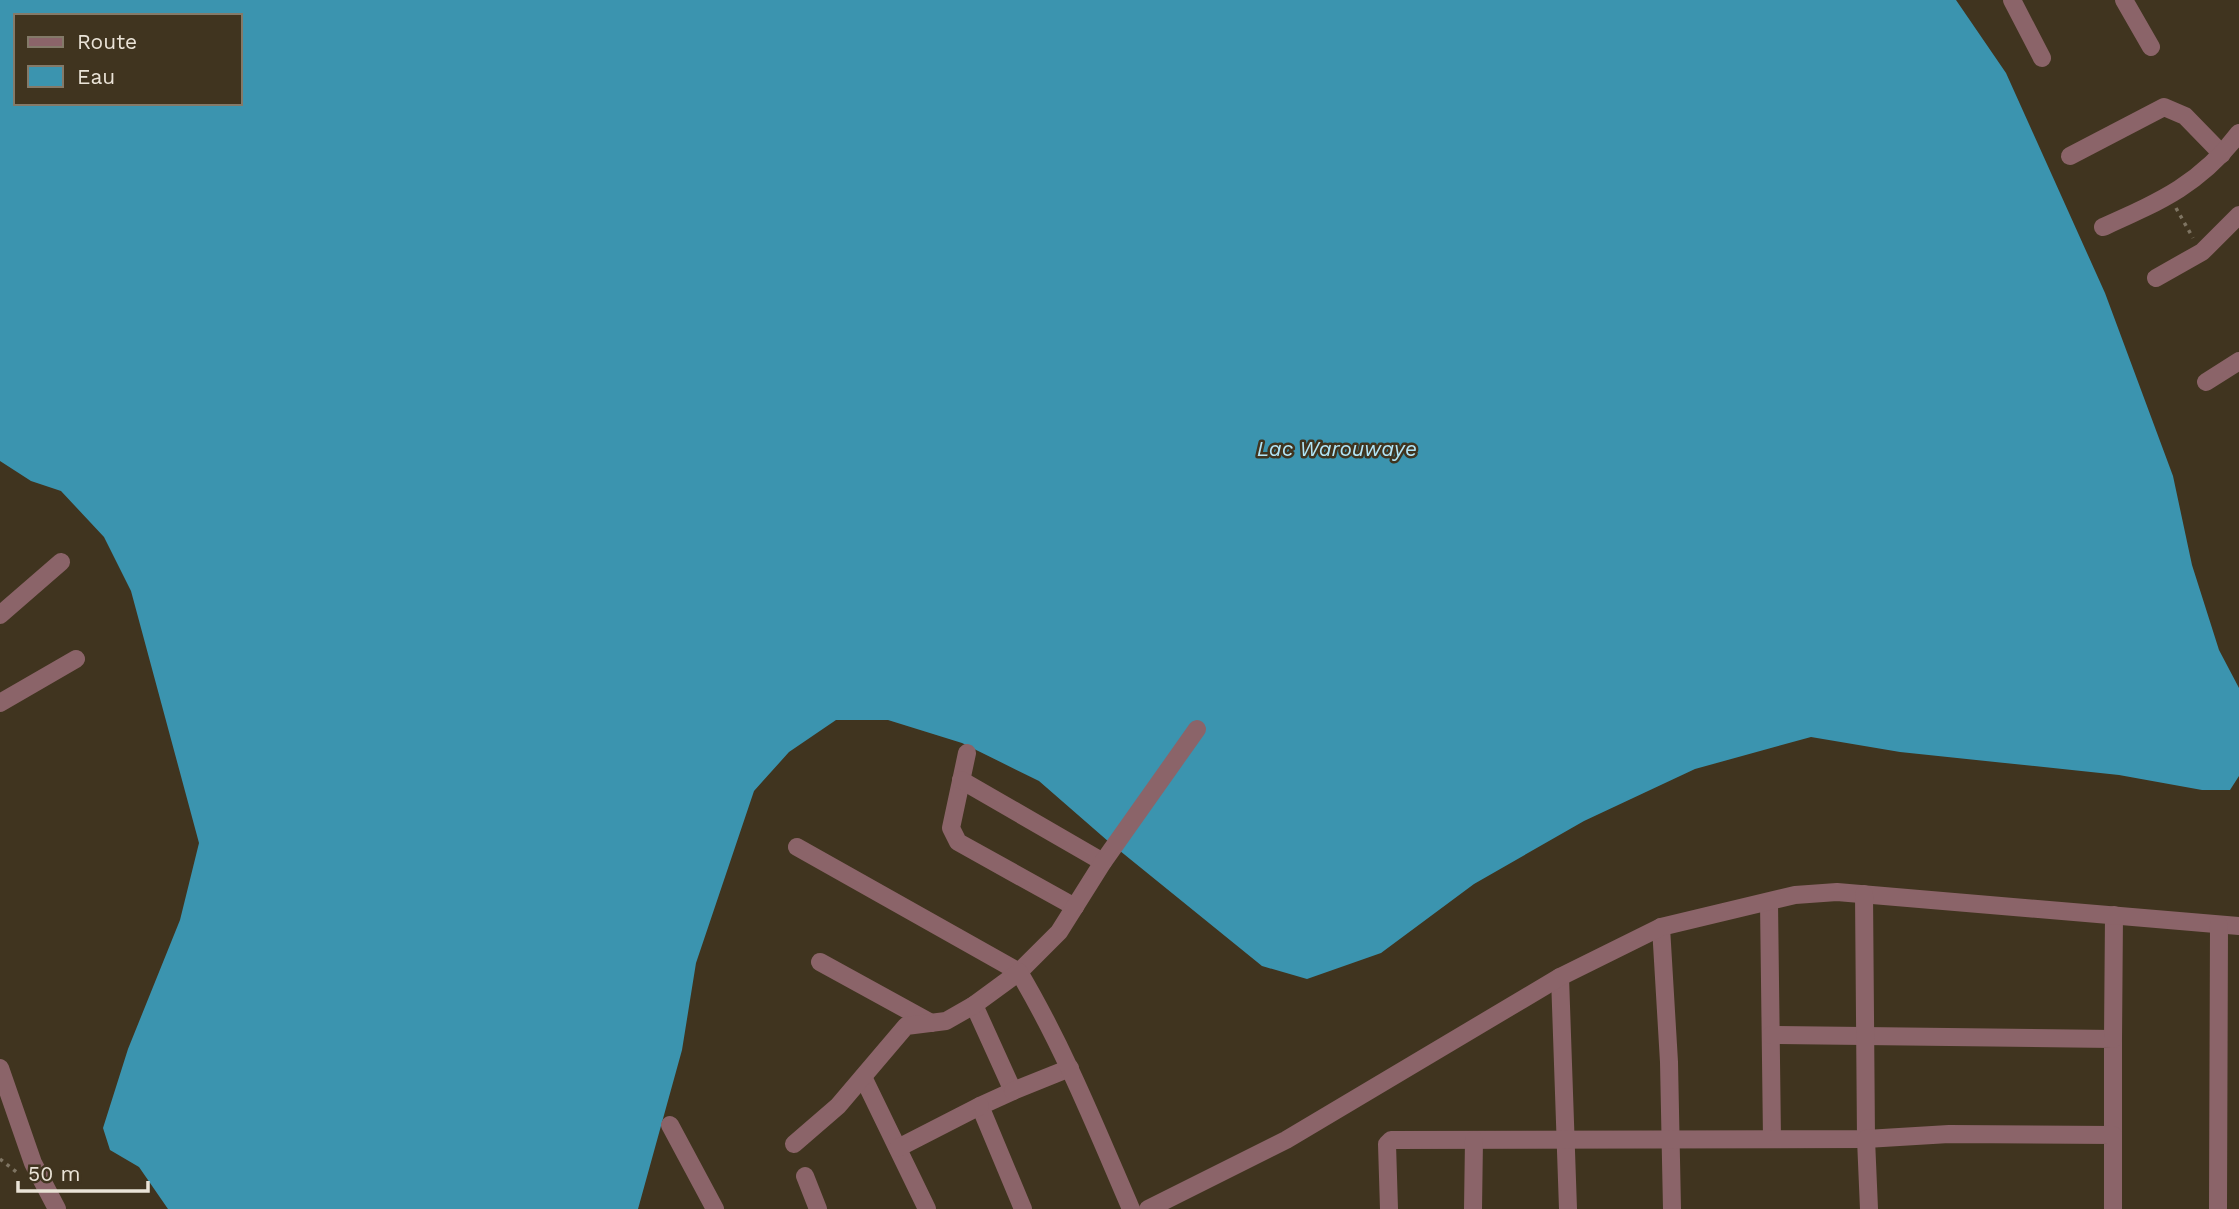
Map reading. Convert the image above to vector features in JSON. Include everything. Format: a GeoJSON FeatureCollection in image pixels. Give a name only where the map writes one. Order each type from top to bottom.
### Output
{"type":"FeatureCollection","features":[{"type":"Feature","properties":{"kind":"street"},"geometry":{"type":"LineString","coordinates":[[2124,0],[2151,47]]}},
{"type":"Feature","properties":{"kind":"street"},"geometry":{"type":"LineString","coordinates":[[2017,2],[2042,58]]}},
{"type":"Feature","properties":{"kind":"street"},"geometry":{"type":"LineString","coordinates":[[2070,156],[2164,107],[2185,116],[2222,155]]}},
{"type":"Feature","properties":{"kind":"street"},"geometry":{"type":"LineString","coordinates":[[2103,227],[2169,197],[2222,155],[2239,133]]}},
{"type":"Feature","properties":{"kind":"street"},"geometry":{"type":"LineString","coordinates":[[2156,278],[2202,252],[2239,215]]}},
{"type":"Feature","properties":{"kind":"street"},"geometry":{"type":"LineString","coordinates":[[2206,382],[2236,370]]}},
{"type":"Feature","properties":{"kind":"street"},"geometry":{"type":"LineString","coordinates":[[0,615],[61,562]]}},
{"type":"Feature","properties":{"kind":"street"},"geometry":{"type":"LineString","coordinates":[[0,703],[76,659]]}},
{"type":"Feature","properties":{"kind":"street"},"geometry":{"type":"LineString","coordinates":[[794,1144],[838,1106],[906,1026],[946,1021],[974,1005],[1019,972],[1059,932],[1103,862],[1197,729]]}},
{"type":"Feature","properties":{"kind":"street"},"geometry":{"type":"LineString","coordinates":[[967,753],[951,828],[958,842],[1075,907]]}},
{"type":"Feature","properties":{"kind":"street"},"geometry":{"type":"LineString","coordinates":[[961,780],[1103,862]]}},
{"type":"Feature","properties":{"kind":"street"},"geometry":{"type":"LineString","coordinates":[[797,847],[1019,972],[1070,1068],[1131,1209]]}},
{"type":"Feature","properties":{"kind":"street"},"geometry":{"type":"LineString","coordinates":[[1864,894],[1869,1209]]}},
{"type":"Feature","properties":{"kind":"street"},"geometry":{"type":"LineString","coordinates":[[1156,1207],[1286,1140],[1560,977],[1661,927],[1795,895],[1864,894],[2239,926]]}},
{"type":"Feature","properties":{"kind":"street"},"geometry":{"type":"LineString","coordinates":[[1769,902],[1772,1139]]}},
{"type":"Feature","properties":{"kind":"street"},"geometry":{"type":"LineString","coordinates":[[2113,1209],[2114,915]]}},
{"type":"Feature","properties":{"kind":"street"},"geometry":{"type":"LineString","coordinates":[[2218,1209],[2220,925]]}},
{"type":"Feature","properties":{"kind":"street"},"geometry":{"type":"LineString","coordinates":[[1661,927],[1670,1062],[1672,1209]]}},
{"type":"Feature","properties":{"kind":"street"},"geometry":{"type":"LineString","coordinates":[[820,962],[931,1023]]}},
{"type":"Feature","properties":{"kind":"street"},"geometry":{"type":"LineString","coordinates":[[1560,977],[1568,1209]]}},
{"type":"Feature","properties":{"kind":"street"},"geometry":{"type":"LineString","coordinates":[[974,1005],[1013,1091]]}},
{"type":"Feature","properties":{"kind":"street"},"geometry":{"type":"LineString","coordinates":[[1771,1035],[2113,1039]]}},
{"type":"Feature","properties":{"kind":"street"},"geometry":{"type":"LineString","coordinates":[[0,1068],[33,1163],[57,1209]]}},
{"type":"Feature","properties":{"kind":"street"},"geometry":{"type":"LineString","coordinates":[[898,1148],[980,1106],[1070,1068]]}},
{"type":"Feature","properties":{"kind":"street"},"geometry":{"type":"LineString","coordinates":[[863,1077],[928,1209]]}},
{"type":"Feature","properties":{"kind":"street"},"geometry":{"type":"LineString","coordinates":[[980,1106],[1023,1209]]}},
{"type":"Feature","properties":{"kind":"street"},"geometry":{"type":"LineString","coordinates":[[670,1125],[715,1209]]}},
{"type":"Feature","properties":{"kind":"street"},"geometry":{"type":"LineString","coordinates":[[1389,1209],[1387,1144],[1391,1140],[1866,1139],[1949,1134],[2113,1135]]}},
{"type":"Feature","properties":{"kind":"street"},"geometry":{"type":"LineString","coordinates":[[1473,1209],[1474,1140]]}},
{"type":"Feature","properties":{"kind":"street"},"geometry":{"type":"LineString","coordinates":[[805,1176],[818,1209]]}},
{"type":"Feature","properties":{"kind":"path"},"geometry":{"type":"LineString","coordinates":[[2169,197],[2202,252]]}},
{"type":"Feature","properties":{"kind":"water","name":"Lac Warouwaye"},"geometry":{"type":"Polygon","coordinates":[[[0,0],[1956,0],[2006,73],[2105,293],[2173,476],[2192,565],[2219,650],[2239,688],[2239,776],[2230,790],[2202,790],[2119,775],[1900,752],[1811,737],[1695,769],[1584,821],[1474,884],[1381,953],[1307,979],[1262,966],[1109,842],[1039,781],[962,743],[888,720],[836,720],[789,752],[754,791],[696,963],[682,1050],[638,1209],[168,1209],[139,1167],[110,1150],[103,1128],[128,1049],[180,920],[199,843],[131,591],[104,537],[61,491],[31,481],[0,461],[0,0]]]}}]}
